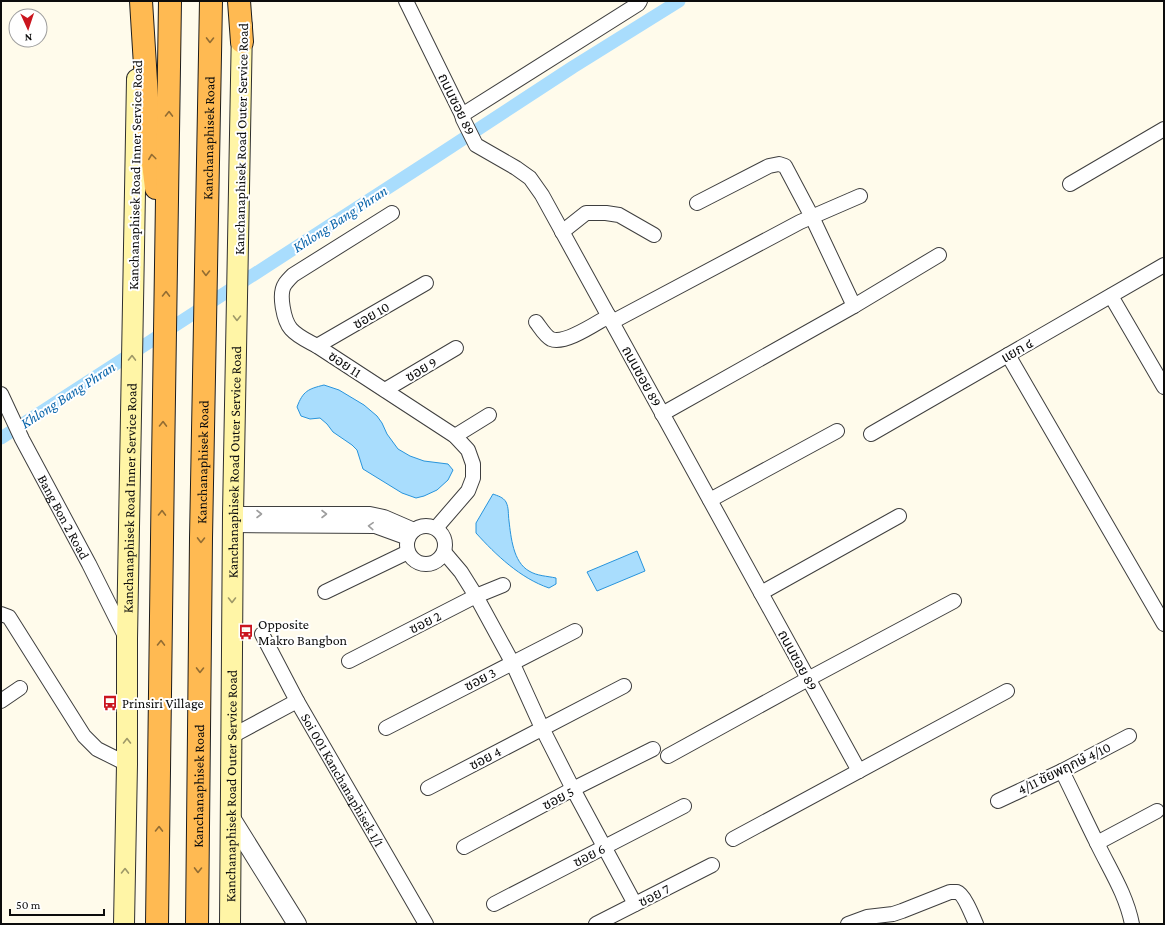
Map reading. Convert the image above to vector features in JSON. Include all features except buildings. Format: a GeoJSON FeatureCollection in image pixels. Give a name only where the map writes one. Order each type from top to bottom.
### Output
{"type":"FeatureCollection","features":[{"type":"Feature","properties":{"kind":"highway"},"geometry":{"type":"LineString","coordinates":[[142,1],[149,130],[166,265]]}},
{"type":"Feature","properties":{"kind":"highway"},"geometry":{"type":"LineString","coordinates":[[158,924],[170,1]]}},
{"type":"Feature","properties":{"kind":"highway","name":"Kanchanaphisek Road"},"geometry":{"type":"LineString","coordinates":[[197,924],[201,538],[211,1]]}},
{"type":"Feature","properties":{"kind":"highway"},"geometry":{"type":"LineString","coordinates":[[239,1],[242,42]]}},
{"type":"Feature","properties":{"kind":"main road","name":"Kanchanaphisek Road Inner Service Road"},"geometry":{"type":"LineString","coordinates":[[124,924],[137,1]]}},
{"type":"Feature","properties":{"kind":"main road","name":"Kanchanaphisek Road Outer Service Road"},"geometry":{"type":"LineString","coordinates":[[230,924],[233,520],[243,1]]}},
{"type":"Feature","properties":{"kind":"street","name":"ถนนซอย 89"},"geometry":{"type":"LineString","coordinates":[[406,1],[476,145],[516,168],[530,178],[542,195],[859,772]]}},
{"type":"Feature","properties":{"kind":"street"},"geometry":{"type":"LineString","coordinates":[[462,117],[638,4],[640,1]]}},
{"type":"Feature","properties":{"kind":"street"},"geometry":{"type":"LineString","coordinates":[[1070,184],[1164,129]]}},
{"type":"Feature","properties":{"kind":"street"},"geometry":{"type":"LineString","coordinates":[[697,203],[769,166],[779,164],[785,166],[812,217],[854,306]]}},
{"type":"Feature","properties":{"kind":"street"},"geometry":{"type":"LineString","coordinates":[[536,322],[552,340],[562,339],[583,332],[800,222],[860,196]]}},
{"type":"Feature","properties":{"kind":"street","name":"ซอย 11"},"geometry":{"type":"LineString","coordinates":[[392,213],[293,275],[284,285],[281,296],[284,312],[290,328],[299,336],[318,346],[455,436],[468,450],[472,464],[473,478],[468,491],[436,528]]}},
{"type":"Feature","properties":{"kind":"street"},"geometry":{"type":"LineString","coordinates":[[562,232],[586,213],[606,213],[619,215],[654,235]]}},
{"type":"Feature","properties":{"kind":"street"},"geometry":{"type":"LineString","coordinates":[[662,414],[854,306],[939,255]]}},
{"type":"Feature","properties":{"kind":"street","name":"แยก ๔"},"geometry":{"type":"LineString","coordinates":[[871,434],[1164,265]]}},
{"type":"Feature","properties":{"kind":"street","name":"ซอย 10"},"geometry":{"type":"LineString","coordinates":[[318,346],[426,283]]}},
{"type":"Feature","properties":{"kind":"street"},"geometry":{"type":"LineString","coordinates":[[1111,296],[1164,388]]}},
{"type":"Feature","properties":{"kind":"street","name":"ซอย 9"},"geometry":{"type":"LineString","coordinates":[[385,390],[456,348]]}},
{"type":"Feature","properties":{"kind":"street"},"geometry":{"type":"LineString","coordinates":[[1008,355],[1164,624]]}},
{"type":"Feature","properties":{"kind":"street","name":"Bang Bon 2 Road"},"geometry":{"type":"LineString","coordinates":[[1,394],[12,420],[89,564],[127,639]]}},
{"type":"Feature","properties":{"kind":"street"},"geometry":{"type":"LineString","coordinates":[[455,436],[489,415]]}},
{"type":"Feature","properties":{"kind":"street"},"geometry":{"type":"LineString","coordinates":[[710,500],[837,432]]}},
{"type":"Feature","properties":{"kind":"street"},"geometry":{"type":"LineString","coordinates":[[233,520],[370,514],[384,517],[411,534]]}},
{"type":"Feature","properties":{"kind":"street"},"geometry":{"type":"LineString","coordinates":[[760,593],[900,516]]}},
{"type":"Feature","properties":{"kind":"street"},"geometry":{"type":"LineString","coordinates":[[424,526],[430,526],[440,531],[444,536],[446,547],[441,558],[430,564],[416,562],[411,558],[407,548],[411,534],[419,527],[424,526]]}},
{"type":"Feature","properties":{"kind":"street"},"geometry":{"type":"LineString","coordinates":[[325,592],[408,552]]}},
{"type":"Feature","properties":{"kind":"street"},"geometry":{"type":"LineString","coordinates":[[444,552],[461,572],[476,596],[512,662],[542,728],[573,789],[635,904]]}},
{"type":"Feature","properties":{"kind":"street","name":"ซอย 2"},"geometry":{"type":"LineString","coordinates":[[349,660],[476,596],[503,585]]}},
{"type":"Feature","properties":{"kind":"street"},"geometry":{"type":"LineString","coordinates":[[668,756],[954,601]]}},
{"type":"Feature","properties":{"kind":"street"},"geometry":{"type":"LineString","coordinates":[[1,614],[9,617],[84,736],[97,749],[127,764]]}},
{"type":"Feature","properties":{"kind":"street","name":"ซอย 3"},"geometry":{"type":"LineString","coordinates":[[386,728],[575,631]]}},
{"type":"Feature","properties":{"kind":"street"},"geometry":{"type":"LineString","coordinates":[[262,634],[297,701]]}},
{"type":"Feature","properties":{"kind":"street","name":"ซอย 4"},"geometry":{"type":"LineString","coordinates":[[428,788],[624,686]]}},
{"type":"Feature","properties":{"kind":"street"},"geometry":{"type":"LineString","coordinates":[[1,701],[20,688]]}},
{"type":"Feature","properties":{"kind":"street"},"geometry":{"type":"LineString","coordinates":[[733,839],[1007,691]]}},
{"type":"Feature","properties":{"kind":"street","name":"Soi 001 Kanchanaphisek 1/1"},"geometry":{"type":"LineString","coordinates":[[232,736],[297,701],[426,924]]}},
{"type":"Feature","properties":{"kind":"street","name":"4/11 ชัยพฤกษ์ 4/10"},"geometry":{"type":"LineString","coordinates":[[998,801],[1062,771],[1129,736]]}},
{"type":"Feature","properties":{"kind":"street","name":"ซอย 5"},"geometry":{"type":"LineString","coordinates":[[464,847],[573,789],[653,749]]}},
{"type":"Feature","properties":{"kind":"street"},"geometry":{"type":"LineString","coordinates":[[1062,771],[1121,889],[1130,910],[1132,924]]}},
{"type":"Feature","properties":{"kind":"street","name":"ซอย 6"},"geometry":{"type":"LineString","coordinates":[[494,904],[684,806]]}},
{"type":"Feature","properties":{"kind":"street"},"geometry":{"type":"LineString","coordinates":[[1097,843],[1157,811]]}},
{"type":"Feature","properties":{"kind":"street"},"geometry":{"type":"LineString","coordinates":[[231,818],[296,924]]}},
{"type":"Feature","properties":{"kind":"street","name":"ซอย 7"},"geometry":{"type":"LineString","coordinates":[[596,924],[712,865]]}},
{"type":"Feature","properties":{"kind":"street"},"geometry":{"type":"LineString","coordinates":[[848,924],[867,917],[893,914],[950,892],[956,892],[959,894],[976,924]]}},
{"type":"Feature","properties":{"kind":"water"},"geometry":{"type":"Polygon","coordinates":[[[324,385],[339,390],[364,405],[377,416],[387,434],[398,449],[410,456],[424,461],[448,464],[453,470],[448,480],[437,490],[416,498],[402,493],[363,469],[357,450],[352,445],[333,432],[320,418],[310,419],[301,416],[297,407],[304,394],[314,388],[324,385]]]}},
{"type":"Feature","properties":{"kind":"water"},"geometry":{"type":"Polygon","coordinates":[[[493,494],[505,500],[507,504],[512,541],[519,562],[532,573],[556,578],[556,584],[549,588],[538,584],[518,572],[500,557],[476,533],[476,523],[493,494]]]}},
{"type":"Feature","properties":{"kind":"water"},"geometry":{"type":"Polygon","coordinates":[[[637,551],[645,571],[597,591],[587,572],[637,551]]]}},
{"type":"Feature","properties":{"kind":"waterway","name":"Khlong Bang Phran"},"geometry":{"type":"LineString","coordinates":[[1,438],[573,67],[679,1]]}},
{"type":"Feature","properties":{"kind":"place","name":"Opposite Makro Bangbon"},"geometry":{"type":"Point","coordinates":[246,632]}},
{"type":"Feature","properties":{"kind":"place","name":"Prinsiri Village"},"geometry":{"type":"Point","coordinates":[110,703]}}]}
